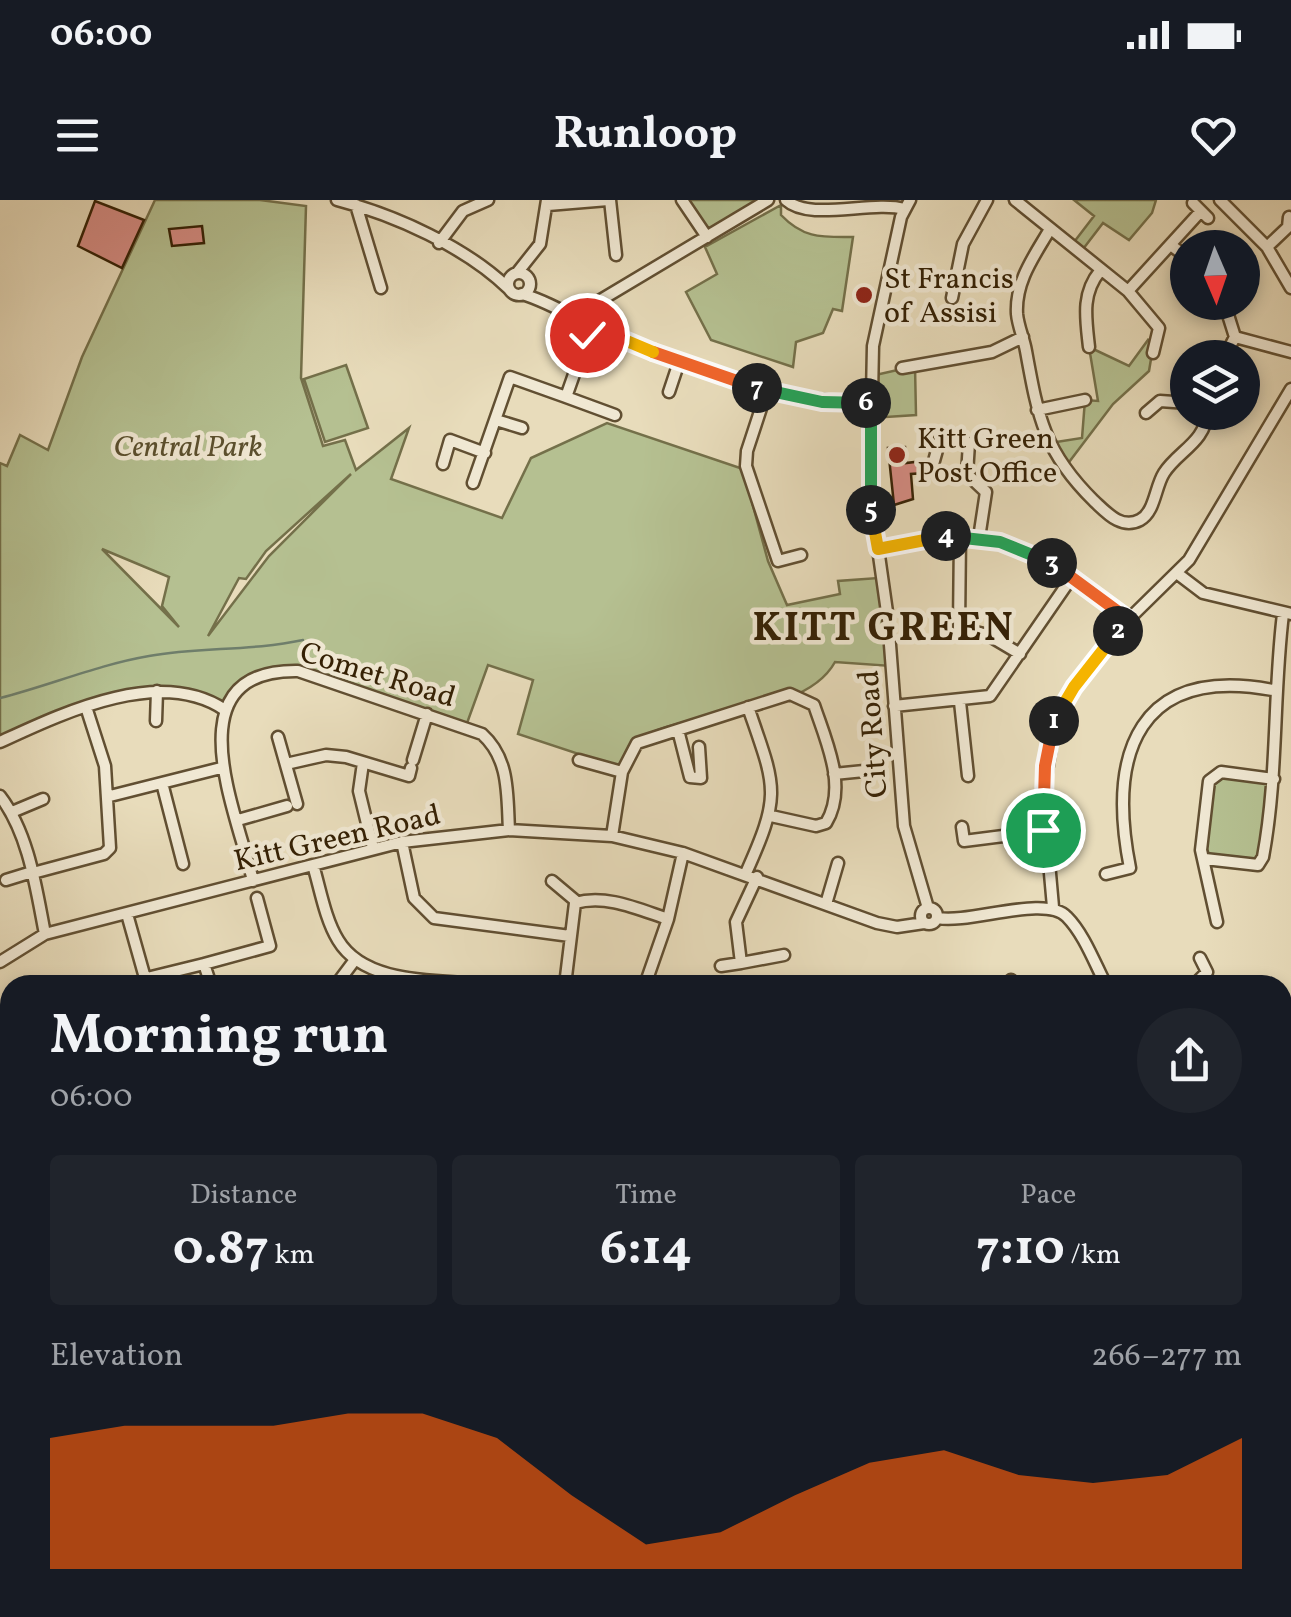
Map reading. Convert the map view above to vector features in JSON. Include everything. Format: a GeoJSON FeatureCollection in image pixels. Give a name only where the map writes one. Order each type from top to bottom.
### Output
{"type":"FeatureCollection","features":[{"type":"Feature","properties":{"kind":"street"},"geometry":{"type":"LineString","coordinates":[[338,200],[439,244],[494,274],[509,289],[680,362],[766,390],[822,402],[870,403]]}},
{"type":"Feature","properties":{"kind":"street"},"geometry":{"type":"LineString","coordinates":[[439,244],[462,212],[488,200]]}},
{"type":"Feature","properties":{"kind":"street"},"geometry":{"type":"LineString","coordinates":[[538,299],[530,282],[531,260],[544,233],[548,203],[609,200],[616,255]]}},
{"type":"Feature","properties":{"kind":"street"},"geometry":{"type":"LineString","coordinates":[[682,200],[707,237]]}},
{"type":"Feature","properties":{"kind":"street"},"geometry":{"type":"LineString","coordinates":[[577,320],[589,307],[768,200]]}},
{"type":"Feature","properties":{"kind":"street"},"geometry":{"type":"LineString","coordinates":[[786,200],[793,206],[815,208],[882,201],[908,204]]}},
{"type":"Feature","properties":{"kind":"street"},"geometry":{"type":"LineString","coordinates":[[940,291],[953,294],[963,244],[987,200]]}},
{"type":"Feature","properties":{"kind":"street"},"geometry":{"type":"LineString","coordinates":[[1015,200],[1128,291],[1159,328],[1153,354]]}},
{"type":"Feature","properties":{"kind":"street"},"geometry":{"type":"LineString","coordinates":[[1220,200],[1268,247],[1291,288]]}},
{"type":"Feature","properties":{"kind":"street","name":"City Road"},"geometry":{"type":"LineString","coordinates":[[908,204],[873,346],[870,492],[904,826],[928,908]]}},
{"type":"Feature","properties":{"kind":"street"},"geometry":{"type":"LineString","coordinates":[[356,205],[381,288]]}},
{"type":"Feature","properties":{"kind":"street"},"geometry":{"type":"LineString","coordinates":[[1185,230],[1201,211]]}},
{"type":"Feature","properties":{"kind":"street"},"geometry":{"type":"LineString","coordinates":[[1268,247],[1289,222]]}},
{"type":"Feature","properties":{"kind":"street"},"geometry":{"type":"LineString","coordinates":[[1050,229],[1025,271],[1017,316],[1037,410],[1063,470],[1108,516],[1123,523],[1140,520],[1151,508],[1166,469],[1204,430]]}},
{"type":"Feature","properties":{"kind":"street"},"geometry":{"type":"LineString","coordinates":[[1128,291],[1170,248]]}},
{"type":"Feature","properties":{"kind":"street"},"geometry":{"type":"LineString","coordinates":[[509,289],[508,282],[531,260]]}},
{"type":"Feature","properties":{"kind":"street"},"geometry":{"type":"LineString","coordinates":[[1090,347],[1086,320],[1090,283],[1100,271]]}},
{"type":"Feature","properties":{"kind":"street"},"geometry":{"type":"LineString","coordinates":[[494,274],[516,273],[530,282]]}},
{"type":"Feature","properties":{"kind":"street"},"geometry":{"type":"LineString","coordinates":[[522,294],[530,282]]}},
{"type":"Feature","properties":{"kind":"street"},"geometry":{"type":"LineString","coordinates":[[1086,320],[1099,319]]}},
{"type":"Feature","properties":{"kind":"street"},"geometry":{"type":"LineString","coordinates":[[1230,320],[1233,340]]}},
{"type":"Feature","properties":{"kind":"street"},"geometry":{"type":"LineString","coordinates":[[566,397],[591,326]]}},
{"type":"Feature","properties":{"kind":"street"},"geometry":{"type":"LineString","coordinates":[[1235,336],[1291,352]]}},
{"type":"Feature","properties":{"kind":"street"},"geometry":{"type":"LineString","coordinates":[[907,364],[998,350],[1024,337]]}},
{"type":"Feature","properties":{"kind":"street"},"geometry":{"type":"LineString","coordinates":[[669,392],[680,362]]}},
{"type":"Feature","properties":{"kind":"street"},"geometry":{"type":"LineString","coordinates":[[473,483],[510,377],[615,414]]}},
{"type":"Feature","properties":{"kind":"street"},"geometry":{"type":"LineString","coordinates":[[1053,908],[1054,884],[1043,830],[1045,766],[1056,716],[1128,619],[1178,574],[1258,450],[1291,389]]}},
{"type":"Feature","properties":{"kind":"street"},"geometry":{"type":"LineString","coordinates":[[766,390],[746,461],[778,561],[801,555]]}},
{"type":"Feature","properties":{"kind":"street"},"geometry":{"type":"LineString","coordinates":[[1037,410],[1085,400]]}},
{"type":"Feature","properties":{"kind":"street"},"geometry":{"type":"LineString","coordinates":[[1146,413],[1160,401],[1170,401]]}},
{"type":"Feature","properties":{"kind":"street"},"geometry":{"type":"LineString","coordinates":[[496,420],[522,428]]}},
{"type":"Feature","properties":{"kind":"street"},"geometry":{"type":"LineString","coordinates":[[932,468],[941,436],[969,443],[967,474],[986,492],[979,538]]}},
{"type":"Feature","properties":{"kind":"street"},"geometry":{"type":"LineString","coordinates":[[442,464],[450,440],[485,452]]}},
{"type":"Feature","properties":{"kind":"street"},"geometry":{"type":"LineString","coordinates":[[878,549],[930,536],[960,536],[1025,550],[1072,577],[1128,619]]}},
{"type":"Feature","properties":{"kind":"street"},"geometry":{"type":"LineString","coordinates":[[960,536],[959,628],[988,634],[1020,654]]}},
{"type":"Feature","properties":{"kind":"street"},"geometry":{"type":"LineString","coordinates":[[1178,574],[1203,593],[1287,614],[1274,690],[1274,779],[1258,865],[1205,859]]}},
{"type":"Feature","properties":{"kind":"street"},"geometry":{"type":"LineString","coordinates":[[894,706],[990,696],[1072,577]]}},
{"type":"Feature","properties":{"kind":"street","name":"Comet Road"},"geometry":{"type":"LineString","coordinates":[[225,710],[259,676],[298,671],[470,728],[496,750],[504,768],[508,830]]}},
{"type":"Feature","properties":{"kind":"street"},"geometry":{"type":"LineString","coordinates":[[1106,874],[1130,868],[1125,844],[1126,757],[1140,726],[1158,708],[1208,686],[1237,683],[1274,690]]}},
{"type":"Feature","properties":{"kind":"street"},"geometry":{"type":"LineString","coordinates":[[156,722],[157,691]]}},
{"type":"Feature","properties":{"kind":"street"},"geometry":{"type":"LineString","coordinates":[[0,742],[130,694],[189,694],[225,710],[218,732],[221,768],[253,881]]}},
{"type":"Feature","properties":{"kind":"street"},"geometry":{"type":"LineString","coordinates":[[612,836],[622,772],[637,743],[790,694],[814,705],[834,774],[833,802],[826,824],[816,826],[771,816]]}},
{"type":"Feature","properties":{"kind":"street"},"geometry":{"type":"LineString","coordinates":[[960,702],[968,776]]}},
{"type":"Feature","properties":{"kind":"street"},"geometry":{"type":"LineString","coordinates":[[740,963],[736,922],[771,816],[770,773],[748,706]]}},
{"type":"Feature","properties":{"kind":"street"},"geometry":{"type":"LineString","coordinates":[[6,880],[104,854],[110,848],[110,796],[87,710]]}},
{"type":"Feature","properties":{"kind":"street"},"geometry":{"type":"LineString","coordinates":[[286,764],[326,755],[408,776],[427,714]]}},
{"type":"Feature","properties":{"kind":"street"},"geometry":{"type":"LineString","coordinates":[[678,730],[690,777],[701,778],[699,747]]}},
{"type":"Feature","properties":{"kind":"street"},"geometry":{"type":"LineString","coordinates":[[238,820],[292,805],[278,737]]}},
{"type":"Feature","properties":{"kind":"street"},"geometry":{"type":"LineString","coordinates":[[578,760],[622,772]]}},
{"type":"Feature","properties":{"kind":"street"},"geometry":{"type":"LineString","coordinates":[[363,762],[359,791],[373,848]]}},
{"type":"Feature","properties":{"kind":"street"},"geometry":{"type":"LineString","coordinates":[[110,796],[221,768]]}},
{"type":"Feature","properties":{"kind":"street"},"geometry":{"type":"LineString","coordinates":[[834,774],[864,771]]}},
{"type":"Feature","properties":{"kind":"street"},"geometry":{"type":"LineString","coordinates":[[1217,922],[1201,850],[1213,774],[1274,779]]}},
{"type":"Feature","properties":{"kind":"street"},"geometry":{"type":"LineString","coordinates":[[162,782],[183,864]]}},
{"type":"Feature","properties":{"kind":"street"},"geometry":{"type":"LineString","coordinates":[[0,796],[12,812],[32,873],[45,934]]}},
{"type":"Feature","properties":{"kind":"street"},"geometry":{"type":"LineString","coordinates":[[12,812],[43,799]]}},
{"type":"Feature","properties":{"kind":"street"},"geometry":{"type":"LineString","coordinates":[[962,827],[964,841],[1043,830]]}},
{"type":"Feature","properties":{"kind":"street","name":"Kitt Green Road"},"geometry":{"type":"LineString","coordinates":[[0,962],[45,934],[373,848],[508,830],[612,836],[751,875],[889,926],[924,923]]}},
{"type":"Feature","properties":{"kind":"street"},"geometry":{"type":"LineString","coordinates":[[402,842],[414,898],[421,910],[434,918],[487,929],[570,936]]}},
{"type":"Feature","properties":{"kind":"street"},"geometry":{"type":"LineString","coordinates":[[648,975],[668,919],[683,853]]}},
{"type":"Feature","properties":{"kind":"street"},"geometry":{"type":"LineString","coordinates":[[826,904],[838,863]]}},
{"type":"Feature","properties":{"kind":"street"},"geometry":{"type":"LineString","coordinates":[[313,864],[336,938],[354,961],[427,975]]}},
{"type":"Feature","properties":{"kind":"street"},"geometry":{"type":"LineString","coordinates":[[552,880],[578,902]]}},
{"type":"Feature","properties":{"kind":"street"},"geometry":{"type":"LineString","coordinates":[[169,975],[270,946],[257,898]]}},
{"type":"Feature","properties":{"kind":"street"},"geometry":{"type":"LineString","coordinates":[[578,902],[590,899],[619,903],[668,919]]}},
{"type":"Feature","properties":{"kind":"street"},"geometry":{"type":"LineString","coordinates":[[566,975],[578,902]]}},
{"type":"Feature","properties":{"kind":"street"},"geometry":{"type":"LineString","coordinates":[[928,908],[936,911],[938,918],[932,924],[924,923],[922,914],[928,908]]}},
{"type":"Feature","properties":{"kind":"street"},"geometry":{"type":"LineString","coordinates":[[938,918],[958,921],[1053,908],[1070,919],[1101,975]]}},
{"type":"Feature","properties":{"kind":"street"},"geometry":{"type":"LineString","coordinates":[[486,910],[487,929]]}},
{"type":"Feature","properties":{"kind":"street"},"geometry":{"type":"LineString","coordinates":[[127,914],[145,975]]}},
{"type":"Feature","properties":{"kind":"street"},"geometry":{"type":"LineString","coordinates":[[721,966],[784,955]]}},
{"type":"Feature","properties":{"kind":"street"},"geometry":{"type":"LineString","coordinates":[[1200,958],[1207,972],[1202,975]]}},
{"type":"Feature","properties":{"kind":"street"},"geometry":{"type":"LineString","coordinates":[[344,975],[354,961]]}},
{"type":"Feature","properties":{"kind":"street"},"geometry":{"type":"LineString","coordinates":[[204,964],[208,975]]}},
{"type":"Feature","properties":{"kind":"green space","name":"Central Park"},"geometry":{"type":"Polygon","coordinates":[[[155,200],[260,200],[306,206],[301,378],[323,446],[345,440],[356,470],[409,428],[391,479],[502,518],[531,458],[607,423],[743,469],[768,561],[787,605],[840,594],[838,581],[878,578],[891,666],[835,662],[820,680],[774,703],[690,721],[642,737],[618,767],[518,734],[533,680],[488,665],[466,726],[298,671],[259,676],[225,710],[189,693],[130,693],[0,744],[0,463],[7,466],[20,435],[48,450],[82,357],[155,200]],[[351,474],[266,551],[246,579],[239,578],[208,636],[269,556],[351,474]],[[102,549],[179,627],[162,606],[169,577],[102,549]]]}},
{"type":"Feature","properties":{"kind":"green space"},"geometry":{"type":"Polygon","coordinates":[[[682,200],[756,200],[759,205],[707,237],[682,200]]]}},
{"type":"Feature","properties":{"kind":"green space"},"geometry":{"type":"Polygon","coordinates":[[[1074,200],[1156,200],[1152,213],[1129,240],[1103,223],[1080,253],[1071,246],[1094,216],[1074,200]]]}},
{"type":"Feature","properties":{"kind":"green space"},"geometry":{"type":"Polygon","coordinates":[[[781,205],[781,215],[806,233],[853,237],[842,311],[833,309],[823,333],[796,342],[793,367],[711,340],[686,292],[717,274],[705,247],[781,205]]]}},
{"type":"Feature","properties":{"kind":"green space"},"geometry":{"type":"Polygon","coordinates":[[[1148,340],[1153,347],[1149,371],[1113,404],[1063,470],[1050,443],[1082,438],[1085,400],[1098,401],[1089,347],[1129,366],[1148,340]]]}},
{"type":"Feature","properties":{"kind":"green space"},"geometry":{"type":"Polygon","coordinates":[[[346,365],[368,428],[325,442],[304,379],[346,365]]]}},
{"type":"Feature","properties":{"kind":"green space"},"geometry":{"type":"Polygon","coordinates":[[[915,366],[916,415],[871,418],[871,376],[915,366]]]}},
{"type":"Feature","properties":{"kind":"green space"},"geometry":{"type":"Polygon","coordinates":[[[1226,776],[1268,782],[1261,856],[1255,859],[1209,854],[1206,847],[1214,784],[1226,776]]]}},
{"type":"Feature","properties":{"kind":"building"},"geometry":{"type":"Polygon","coordinates":[[[95,201],[144,220],[122,268],[78,246],[95,201]]]}},
{"type":"Feature","properties":{"kind":"building"},"geometry":{"type":"Polygon","coordinates":[[[202,226],[204,243],[172,246],[169,229],[202,226]]]}},
{"type":"Feature","properties":{"kind":"building"},"geometry":{"type":"Polygon","coordinates":[[[905,447],[906,463],[923,461],[925,473],[911,474],[913,499],[894,505],[888,448],[905,447]]]}},
{"type":"Feature","properties":{"kind":"waterway"},"geometry":{"type":"LineString","coordinates":[[0,698],[149,656],[303,640]]}},
{"type":"Feature","properties":{"kind":"place","name":"St Francis of Assisi"},"geometry":{"type":"Point","coordinates":[864,295]}},
{"type":"Feature","properties":{"kind":"place","name":"Kitt Green Post Office"},"geometry":{"type":"Point","coordinates":[897,455]}},
{"type":"Feature","properties":{"kind":"district","name":"KITT GREEN"},"geometry":{"type":"Point","coordinates":[884,626]}},
{"type":"Feature","properties":{"kind":"route"},"geometry":{"type":"LineString","coordinates":[[587,335],[591,326],[710,373],[798,398],[870,403],[869,476],[878,549],[930,536],[1000,542],[1050,562],[1128,619],[1092,662],[1056,716],[1045,766],[1043,830]]}}]}
